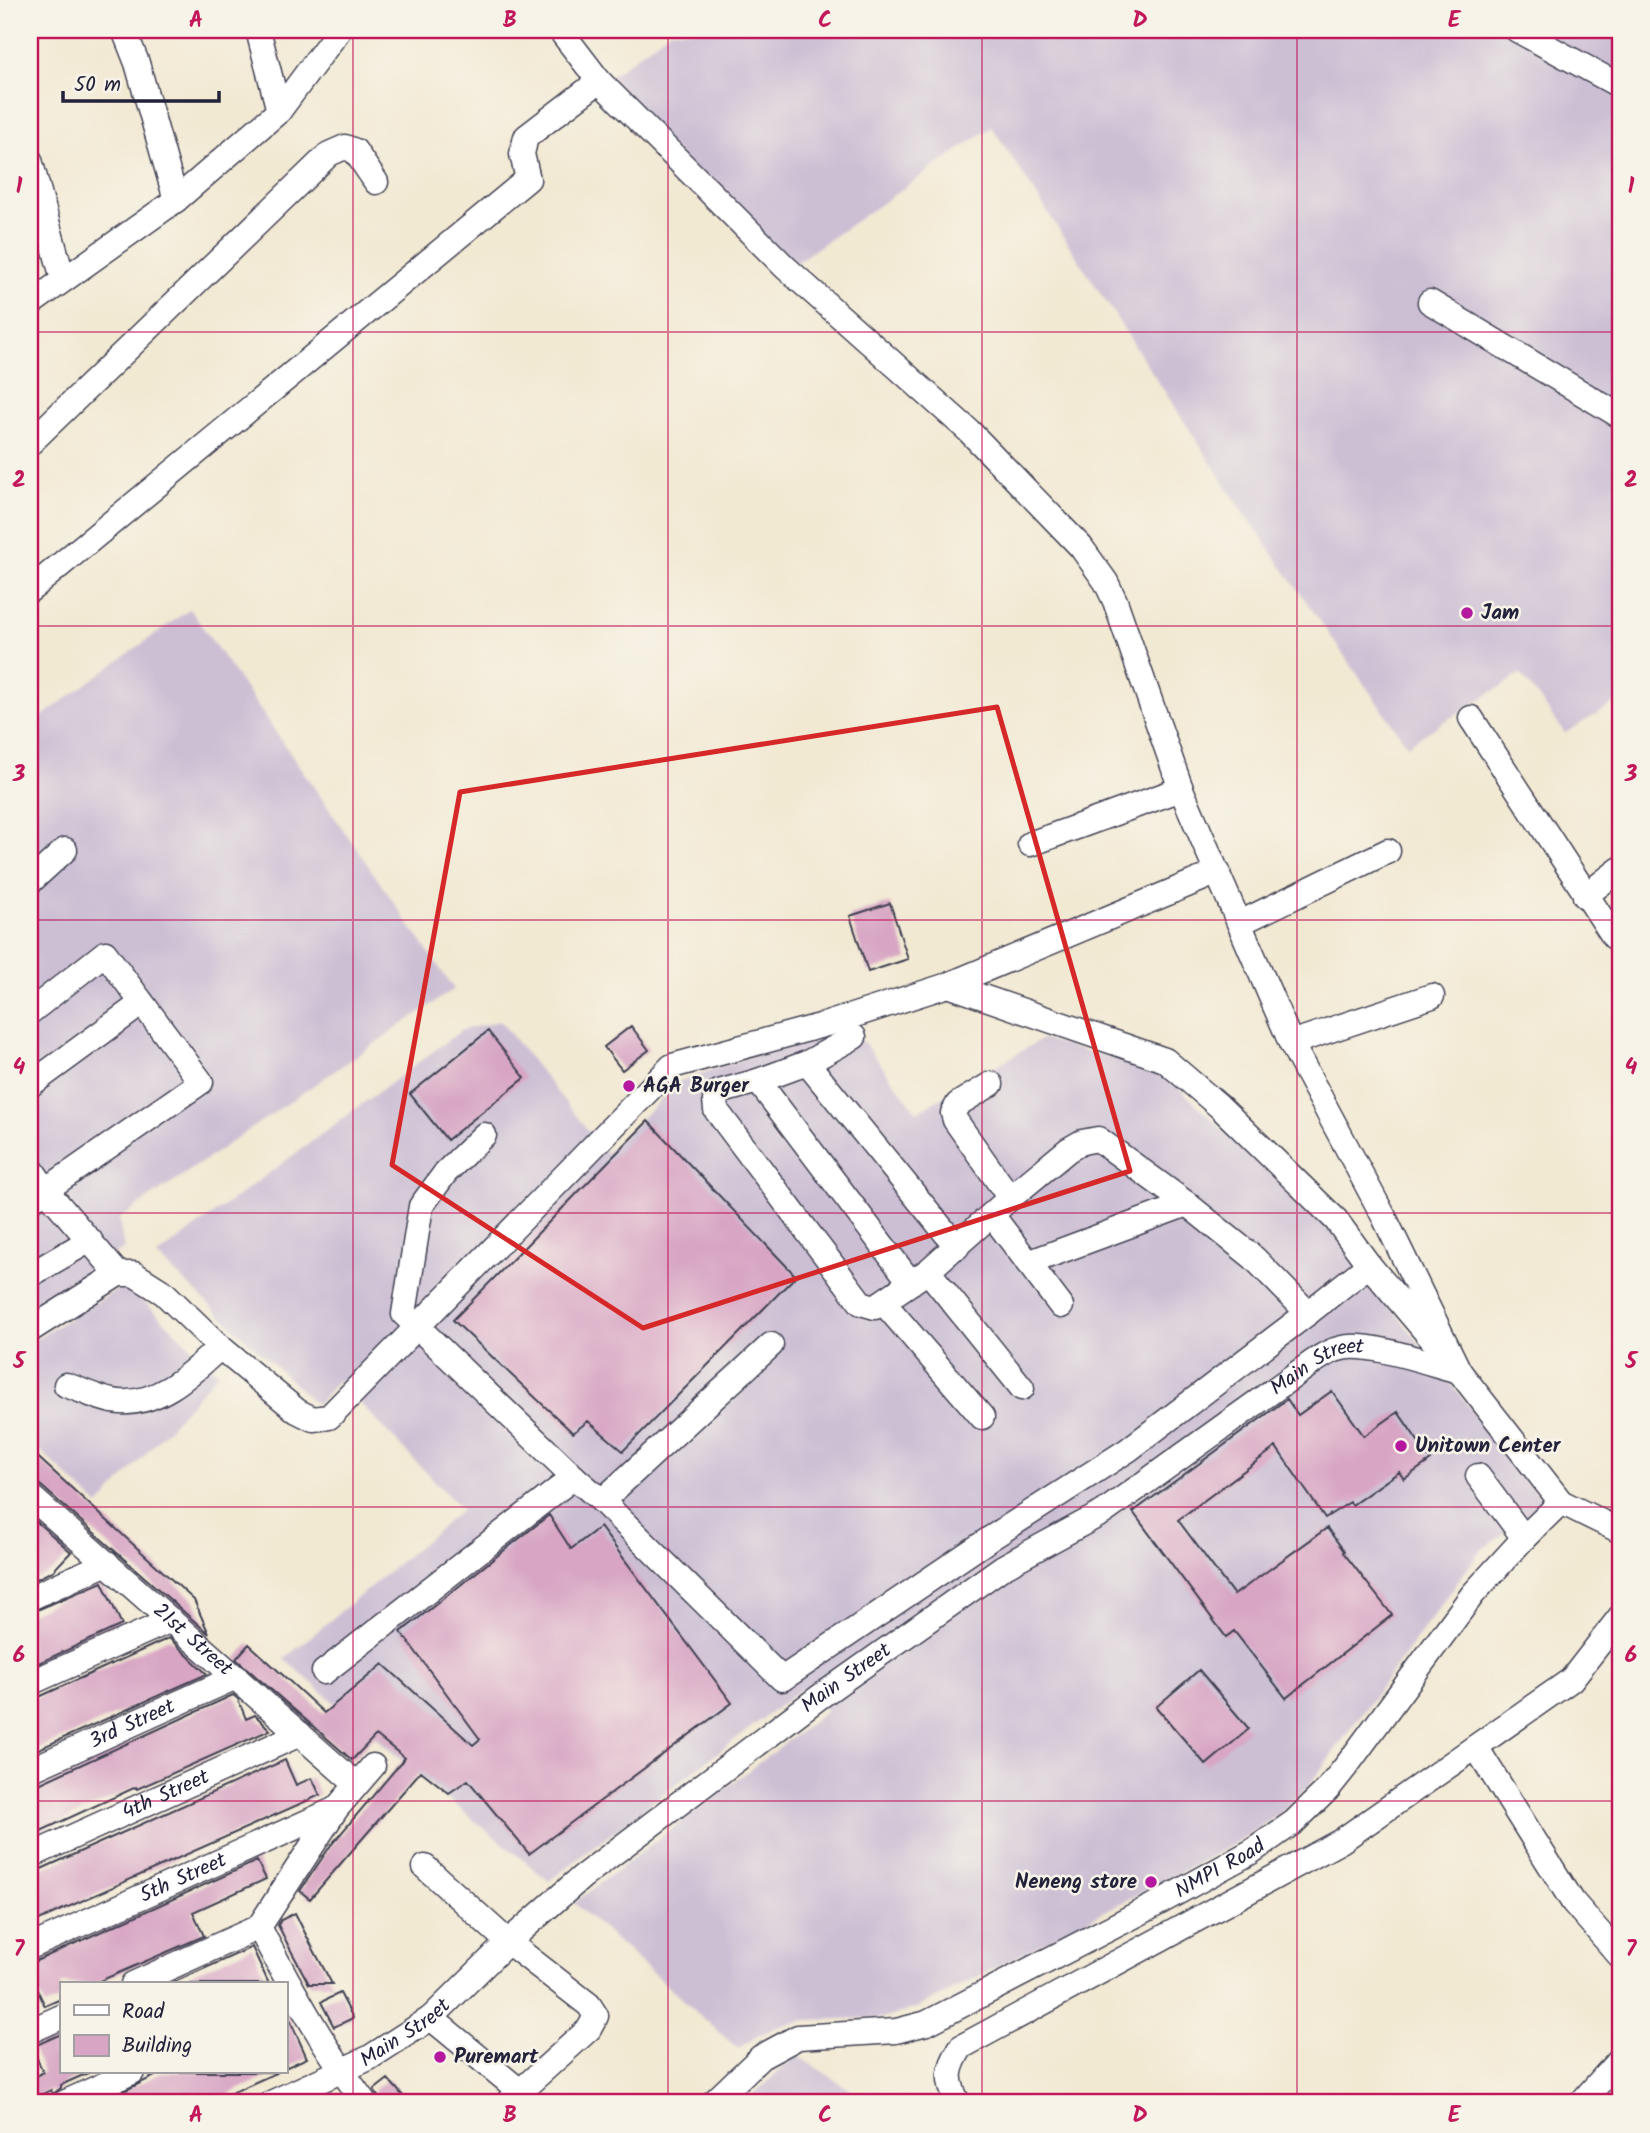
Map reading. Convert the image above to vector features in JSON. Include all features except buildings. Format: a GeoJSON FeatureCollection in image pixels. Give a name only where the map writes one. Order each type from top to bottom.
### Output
{"type":"FeatureCollection","features":[{"type":"Feature","properties":{"kind":"street"},"geometry":{"type":"LineString","coordinates":[[124,30],[137,63],[176,200]]}},
{"type":"Feature","properties":{"kind":"street"},"geometry":{"type":"LineString","coordinates":[[258,30],[279,111]]}},
{"type":"Feature","properties":{"kind":"street"},"geometry":{"type":"LineString","coordinates":[[30,303],[176,200],[279,111],[339,30]]}},
{"type":"Feature","properties":{"kind":"street"},"geometry":{"type":"LineString","coordinates":[[560,30],[599,81],[786,268],[969,431],[1081,547],[1106,582],[1181,789],[1291,1043],[1380,1207],[1460,1371]]}},
{"type":"Feature","properties":{"kind":"street"},"geometry":{"type":"LineString","coordinates":[[1517,30],[1620,86]]}},
{"type":"Feature","properties":{"kind":"street"},"geometry":{"type":"LineString","coordinates":[[30,590],[528,179],[522,154],[526,137],[599,81]]}},
{"type":"Feature","properties":{"kind":"street"},"geometry":{"type":"LineString","coordinates":[[30,443],[329,154],[345,147],[355,151],[376,182]]}},
{"type":"Feature","properties":{"kind":"street"},"geometry":{"type":"LineString","coordinates":[[30,160],[63,279]]}},
{"type":"Feature","properties":{"kind":"street"},"geometry":{"type":"LineString","coordinates":[[1430,302],[1620,416]]}},
{"type":"Feature","properties":{"kind":"street"},"geometry":{"type":"LineString","coordinates":[[1471,718],[1586,896],[1614,937],[1620,940]]}},
{"type":"Feature","properties":{"kind":"street"},"geometry":{"type":"LineString","coordinates":[[1030,844],[1181,789]]}},
{"type":"Feature","properties":{"kind":"street"},"geometry":{"type":"LineString","coordinates":[[30,881],[65,850]]}},
{"type":"Feature","properties":{"kind":"street"},"geometry":{"type":"LineString","coordinates":[[1240,923],[1388,851]]}},
{"type":"Feature","properties":{"kind":"street"},"geometry":{"type":"LineString","coordinates":[[1586,896],[1620,869]]}},
{"type":"Feature","properties":{"kind":"street"},"geometry":{"type":"LineString","coordinates":[[30,1330],[118,1274],[134,1274],[164,1293],[220,1347],[298,1411],[313,1419],[329,1417],[672,1066],[827,1024],[948,985],[1218,872]]}},
{"type":"Feature","properties":{"kind":"street"},"geometry":{"type":"LineString","coordinates":[[30,1012],[106,953],[201,1082],[38,1196]]}},
{"type":"Feature","properties":{"kind":"street"},"geometry":{"type":"LineString","coordinates":[[948,985],[1165,1060],[1219,1106],[1336,1220],[1369,1265],[1460,1371],[1561,1502],[1620,1531]]}},
{"type":"Feature","properties":{"kind":"street"},"geometry":{"type":"LineString","coordinates":[[1291,1043],[1432,996]]}},
{"type":"Feature","properties":{"kind":"street"},"geometry":{"type":"LineString","coordinates":[[30,1085],[142,1003]]}},
{"type":"Feature","properties":{"kind":"street"},"geometry":{"type":"LineString","coordinates":[[854,1037],[807,1063],[719,1092],[715,1100],[716,1110],[861,1303],[876,1307],[957,1247],[1068,1150],[1082,1142],[1098,1139],[1187,1204],[1254,1258],[1308,1313]]}},
{"type":"Feature","properties":{"kind":"street"},"geometry":{"type":"LineString","coordinates":[[807,1063],[957,1247]]}},
{"type":"Feature","properties":{"kind":"street"},"geometry":{"type":"LineString","coordinates":[[758,1081],[919,1277],[1022,1388]]}},
{"type":"Feature","properties":{"kind":"street"},"geometry":{"type":"LineString","coordinates":[[991,1084],[958,1104],[953,1113],[1010,1198]]}},
{"type":"Feature","properties":{"kind":"street"},"geometry":{"type":"LineString","coordinates":[[484,1135],[446,1172],[421,1206],[404,1314],[602,1501],[782,1679],[1128,1450],[1369,1265]]}},
{"type":"Feature","properties":{"kind":"street"},"geometry":{"type":"LineString","coordinates":[[30,1167],[38,1196],[90,1240],[118,1274]]}},
{"type":"Feature","properties":{"kind":"street"},"geometry":{"type":"LineString","coordinates":[[1028,1263],[1187,1204]]}},
{"type":"Feature","properties":{"kind":"street"},"geometry":{"type":"LineString","coordinates":[[992,1215],[1061,1306]]}},
{"type":"Feature","properties":{"kind":"street"},"geometry":{"type":"LineString","coordinates":[[30,1275],[90,1240]]}},
{"type":"Feature","properties":{"kind":"street"},"geometry":{"type":"LineString","coordinates":[[883,1302],[982,1417]]}},
{"type":"Feature","properties":{"kind":"street"},"geometry":{"type":"LineString","coordinates":[[602,1501],[771,1345]]}},
{"type":"Feature","properties":{"kind":"street","name":"Main Street"},"geometry":{"type":"LineString","coordinates":[[271,2103],[342,2072],[431,2018],[508,1942],[582,1877],[828,1690],[1003,1567],[1104,1512],[1326,1353],[1343,1347],[1361,1346],[1460,1371]]}},
{"type":"Feature","properties":{"kind":"street"},"geometry":{"type":"LineString","coordinates":[[65,1385],[112,1401],[134,1402],[153,1398],[195,1370],[220,1347]]}},
{"type":"Feature","properties":{"kind":"street"},"geometry":{"type":"LineString","coordinates":[[1478,1476],[1524,1538]]}},
{"type":"Feature","properties":{"kind":"street"},"geometry":{"type":"LineString","coordinates":[[324,1672],[574,1477]]}},
{"type":"Feature","properties":{"kind":"street","name":"21st Street"},"geometry":{"type":"LineString","coordinates":[[30,1496],[356,1784]]}},
{"type":"Feature","properties":{"kind":"street","name":"NMPI Road"},"geometry":{"type":"LineString","coordinates":[[713,2103],[761,2057],[779,2045],[798,2037],[896,2031],[927,2023],[1153,1906],[1273,1838],[1327,1790],[1473,1594],[1561,1502]]}},
{"type":"Feature","properties":{"kind":"street"},"geometry":{"type":"LineString","coordinates":[[30,1598],[107,1563]]}},
{"type":"Feature","properties":{"kind":"street"},"geometry":{"type":"LineString","coordinates":[[958,2103],[948,2082],[952,2062],[961,2047],[1341,1841],[1570,1680],[1620,1617]]}},
{"type":"Feature","properties":{"kind":"street"},"geometry":{"type":"LineString","coordinates":[[30,1683],[171,1620]]}},
{"type":"Feature","properties":{"kind":"street","name":"3rd Street"},"geometry":{"type":"LineString","coordinates":[[30,1770],[236,1677]]}},
{"type":"Feature","properties":{"kind":"street","name":"4th Street"},"geometry":{"type":"LineString","coordinates":[[30,1856],[300,1734]]}},
{"type":"Feature","properties":{"kind":"street"},"geometry":{"type":"LineString","coordinates":[[1476,1747],[1573,1902],[1620,1956]]}},
{"type":"Feature","properties":{"kind":"street"},"geometry":{"type":"LineString","coordinates":[[137,1982],[259,1927],[336,1809],[373,1766]]}},
{"type":"Feature","properties":{"kind":"street","name":"5th Street"},"geometry":{"type":"LineString","coordinates":[[30,1947],[336,1809]]}},
{"type":"Feature","properties":{"kind":"street"},"geometry":{"type":"LineString","coordinates":[[425,1867],[508,1942],[589,2005],[596,2016],[589,2029],[514,2098],[431,2018]]}},
{"type":"Feature","properties":{"kind":"street"},"geometry":{"type":"LineString","coordinates":[[259,1927],[283,1982]]}},
{"type":"Feature","properties":{"kind":"street"},"geometry":{"type":"LineString","coordinates":[[290,1998],[365,2103]]}},
{"type":"Feature","properties":{"kind":"street"},"geometry":{"type":"LineString","coordinates":[[30,2031],[60,2017]]}},
{"type":"Feature","properties":{"kind":"street"},"geometry":{"type":"LineString","coordinates":[[1581,2103],[1620,2059]]}},
{"type":"Feature","properties":{"kind":"street"},"geometry":{"type":"LineString","coordinates":[[64,2103],[128,2074]]}},
{"type":"Feature","properties":{"kind":"highlighted area"},"geometry":{"type":"Polygon","coordinates":[[[997,707],[1130,1171],[643,1328],[392,1165],[460,792],[997,707]]]}},
{"type":"Feature","properties":{"kind":"shaded area"},"geometry":{"type":"Polygon","coordinates":[[[671,30],[1620,30],[1620,700],[1565,733],[1521,674],[1407,745],[1240,507],[992,127],[791,266],[604,81],[671,30]]]}},
{"type":"Feature","properties":{"kind":"shaded area"},"geometry":{"type":"Polygon","coordinates":[[[190,609],[454,989],[119,1219],[124,1249],[30,1305],[30,725],[190,609]]]}},
{"type":"Feature","properties":{"kind":"shaded area"},"geometry":{"type":"Polygon","coordinates":[[[500,1021],[606,1153],[680,1081],[848,1022],[917,1112],[1042,1039],[1161,1071],[1335,1235],[1546,1505],[1481,1550],[1308,1787],[1278,1815],[1231,1846],[919,2007],[885,2018],[805,2020],[777,2027],[738,2049],[574,1903],[827,1711],[804,1687],[549,1881],[422,1778],[284,1659],[462,1510],[338,1380],[317,1405],[157,1256],[462,1030],[500,1021]]]}},
{"type":"Feature","properties":{"kind":"shaded area"},"geometry":{"type":"Polygon","coordinates":[[[126,1284],[218,1373],[99,1506],[30,1441],[30,1342],[126,1284]]]}},
{"type":"Feature","properties":{"kind":"shaded area"},"geometry":{"type":"Polygon","coordinates":[[[796,2055],[872,2103],[744,2103],[796,2055]]]}},
{"type":"Feature","properties":{"kind":"place","name":"Jam"},"geometry":{"type":"Point","coordinates":[1467,613]}},
{"type":"Feature","properties":{"kind":"place","name":"AGA Burger"},"geometry":{"type":"Point","coordinates":[629,1086]}},
{"type":"Feature","properties":{"kind":"place","name":"Unitown Center"},"geometry":{"type":"Point","coordinates":[1401,1446]}},
{"type":"Feature","properties":{"kind":"place","name":"Neneng store"},"geometry":{"type":"Point","coordinates":[1151,1882]}},
{"type":"Feature","properties":{"kind":"place","name":"Puremart"},"geometry":{"type":"Point","coordinates":[440,2057]}}]}
